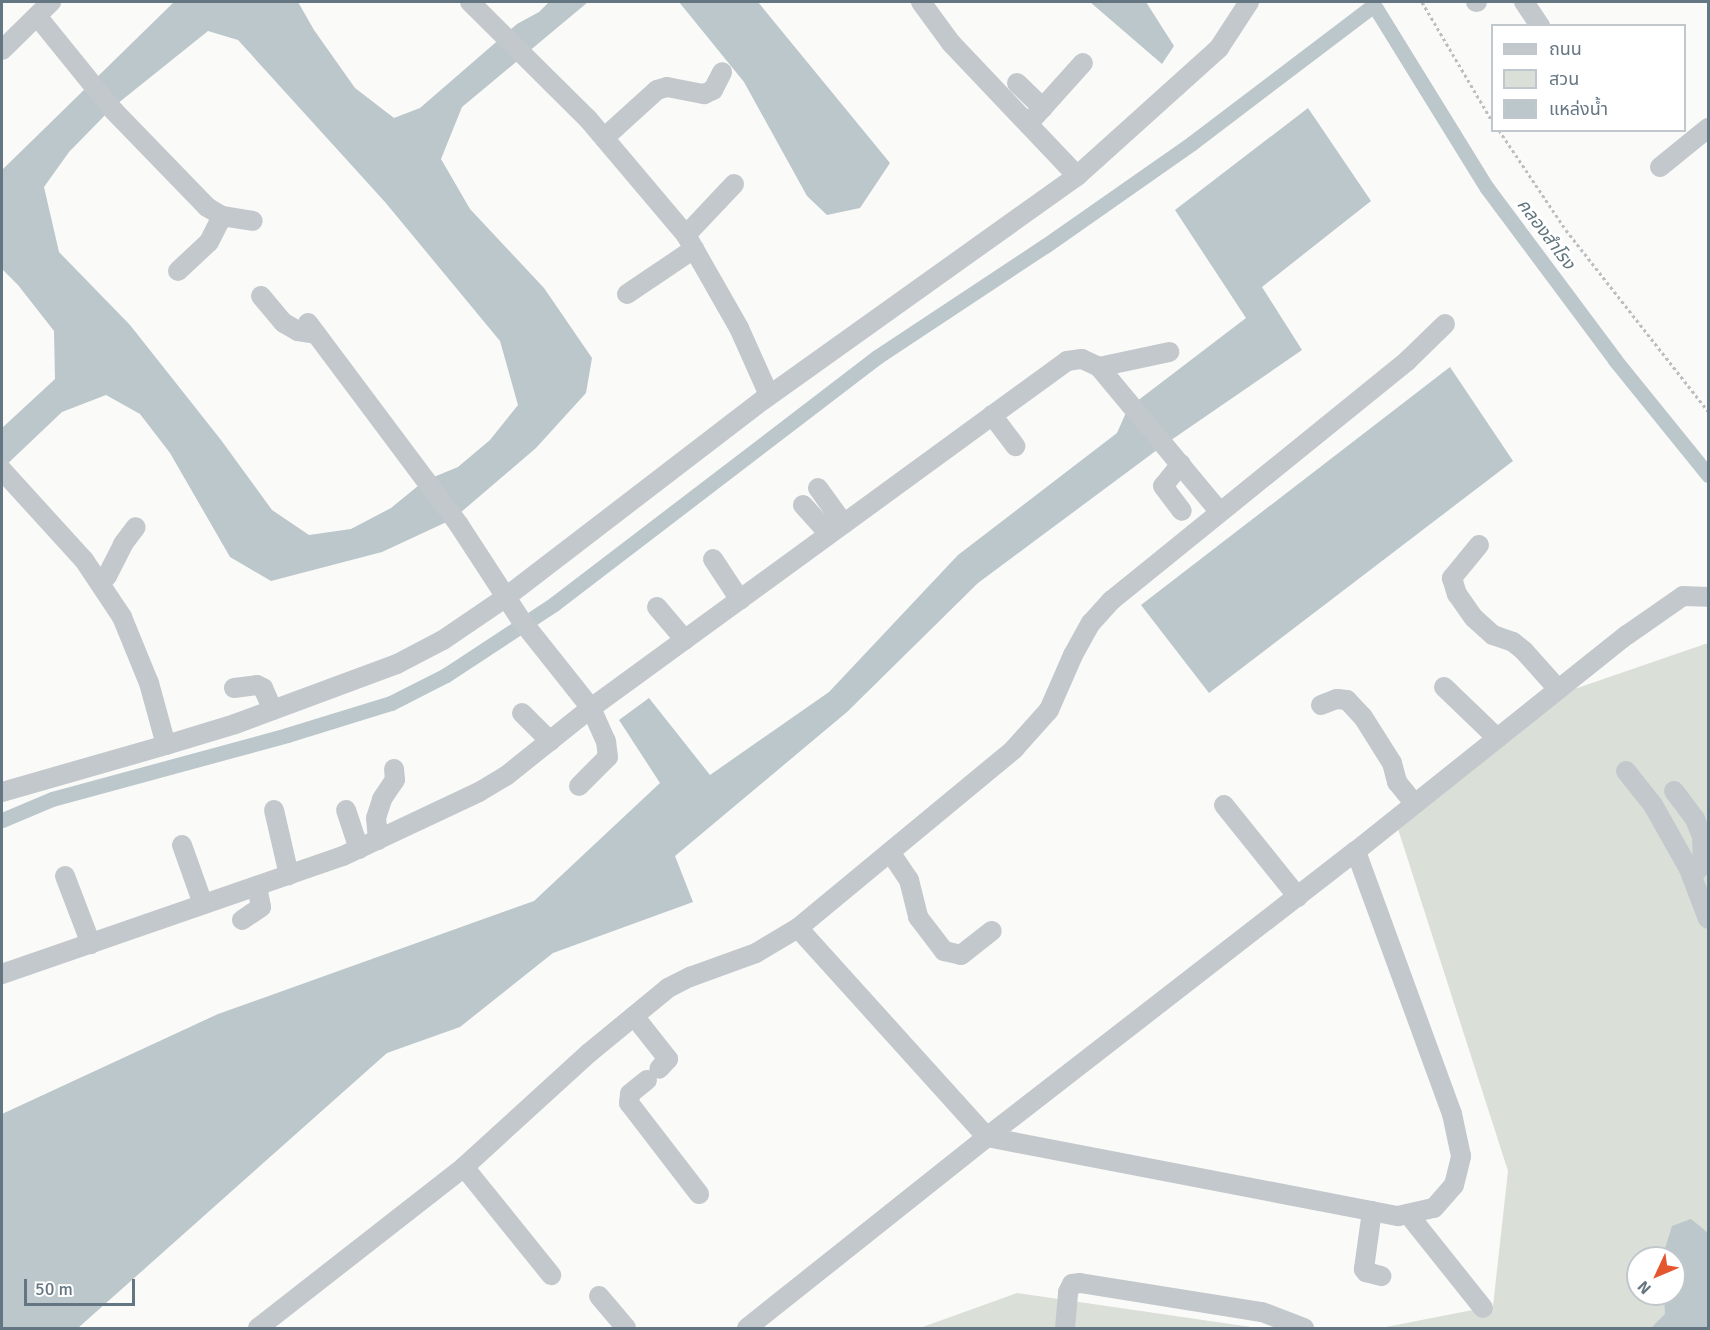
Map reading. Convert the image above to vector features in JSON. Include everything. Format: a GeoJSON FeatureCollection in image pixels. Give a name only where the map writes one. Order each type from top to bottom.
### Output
{"type":"FeatureCollection","features":[{"type":"Feature","properties":{"kind":"street"},"geometry":{"type":"LineString","coordinates":[[2,50],[51,2]]}},
{"type":"Feature","properties":{"kind":"street"},"geometry":{"type":"LineString","coordinates":[[470,2],[525,55],[604,138],[690,242],[739,328],[770,395]]}},
{"type":"Feature","properties":{"kind":"street"},"geometry":{"type":"LineString","coordinates":[[921,2],[951,43],[1077,176]]}},
{"type":"Feature","properties":{"kind":"street"},"geometry":{"type":"LineString","coordinates":[[2,792],[166,745],[273,710],[397,663],[443,640],[506,597],[770,395],[1077,176],[1219,48],[1249,2]]}},
{"type":"Feature","properties":{"kind":"street"},"geometry":{"type":"LineString","coordinates":[[1524,2],[1539,24]]}},
{"type":"Feature","properties":{"kind":"street"},"geometry":{"type":"LineString","coordinates":[[38,16],[114,111],[207,207],[222,216],[253,221]]}},
{"type":"Feature","properties":{"kind":"street"},"geometry":{"type":"LineString","coordinates":[[1029,124],[1083,63]]}},
{"type":"Feature","properties":{"kind":"street"},"geometry":{"type":"LineString","coordinates":[[604,138],[657,90],[667,87],[704,94],[713,90],[722,72]]}},
{"type":"Feature","properties":{"kind":"street"},"geometry":{"type":"LineString","coordinates":[[1017,83],[1043,108]]}},
{"type":"Feature","properties":{"kind":"street"},"geometry":{"type":"LineString","coordinates":[[1660,167],[1708,128]]}},
{"type":"Feature","properties":{"kind":"street"},"geometry":{"type":"LineString","coordinates":[[627,294],[690,242],[734,184]]}},
{"type":"Feature","properties":{"kind":"street"},"geometry":{"type":"LineString","coordinates":[[178,271],[209,242],[222,216]]}},
{"type":"Feature","properties":{"kind":"street"},"geometry":{"type":"LineString","coordinates":[[261,296],[284,323],[298,331],[312,329],[459,525],[521,620],[591,708],[606,741],[608,757],[579,786]]}},
{"type":"Feature","properties":{"kind":"street"},"geometry":{"type":"LineString","coordinates":[[258,1329],[464,1167],[589,1053],[668,988],[756,953],[798,928],[1014,749],[1049,710],[1072,655],[1090,624],[1112,600],[1407,361],[1445,324]]}},
{"type":"Feature","properties":{"kind":"street"},"geometry":{"type":"LineString","coordinates":[[1099,367],[1169,352]]}},
{"type":"Feature","properties":{"kind":"street"},"geometry":{"type":"LineString","coordinates":[[2,974],[359,849],[479,792],[506,776],[591,708],[1067,361],[1082,358],[1099,367],[1219,511]]}},
{"type":"Feature","properties":{"kind":"street"},"geometry":{"type":"LineString","coordinates":[[993,415],[1014,446]]}},
{"type":"Feature","properties":{"kind":"street"},"geometry":{"type":"LineString","coordinates":[[1181,464],[1163,486],[1182,511]]}},
{"type":"Feature","properties":{"kind":"street"},"geometry":{"type":"LineString","coordinates":[[2,470],[44,514],[99,582],[122,617],[149,683],[166,745]]}},
{"type":"Feature","properties":{"kind":"street"},"geometry":{"type":"LineString","coordinates":[[818,488],[837,529]]}},
{"type":"Feature","properties":{"kind":"street"},"geometry":{"type":"LineString","coordinates":[[803,505],[837,529]]}},
{"type":"Feature","properties":{"kind":"street"},"geometry":{"type":"LineString","coordinates":[[99,582],[107,576],[123,544],[136,527]]}},
{"type":"Feature","properties":{"kind":"street"},"geometry":{"type":"LineString","coordinates":[[1479,544],[1452,578],[1457,594],[1474,618],[1493,635],[1513,642],[1524,651],[1558,689]]}},
{"type":"Feature","properties":{"kind":"street"},"geometry":{"type":"LineString","coordinates":[[713,559],[740,600]]}},
{"type":"Feature","properties":{"kind":"street"},"geometry":{"type":"LineString","coordinates":[[747,1329],[987,1137],[1299,897],[1627,635],[1683,596],[1708,597]]}},
{"type":"Feature","properties":{"kind":"street"},"geometry":{"type":"LineString","coordinates":[[657,607],[685,640]]}},
{"type":"Feature","properties":{"kind":"street"},"geometry":{"type":"LineString","coordinates":[[234,688],[257,684],[263,688],[273,710]]}},
{"type":"Feature","properties":{"kind":"street"},"geometry":{"type":"LineString","coordinates":[[1444,687],[1497,738]]}},
{"type":"Feature","properties":{"kind":"street"},"geometry":{"type":"LineString","coordinates":[[1321,705],[1337,699],[1347,700],[1368,726],[1392,763],[1397,782],[1415,804]]}},
{"type":"Feature","properties":{"kind":"street"},"geometry":{"type":"LineString","coordinates":[[522,713],[550,741]]}},
{"type":"Feature","properties":{"kind":"street"},"geometry":{"type":"LineString","coordinates":[[378,840],[376,818],[382,799],[395,780],[394,769]]}},
{"type":"Feature","properties":{"kind":"street"},"geometry":{"type":"LineString","coordinates":[[1626,771],[1653,805],[1692,877],[1708,919]]}},
{"type":"Feature","properties":{"kind":"street"},"geometry":{"type":"LineString","coordinates":[[1674,791],[1695,819],[1702,836],[1703,863],[1692,877]]}},
{"type":"Feature","properties":{"kind":"street"},"geometry":{"type":"LineString","coordinates":[[1224,805],[1299,897]]}},
{"type":"Feature","properties":{"kind":"street"},"geometry":{"type":"LineString","coordinates":[[274,810],[289,874]]}},
{"type":"Feature","properties":{"kind":"street"},"geometry":{"type":"LineString","coordinates":[[346,810],[359,849]]}},
{"type":"Feature","properties":{"kind":"street"},"geometry":{"type":"LineString","coordinates":[[182,845],[203,904]]}},
{"type":"Feature","properties":{"kind":"street"},"geometry":{"type":"LineString","coordinates":[[798,928],[987,1137],[1398,1216],[1434,1208],[1454,1185],[1461,1156],[1452,1114],[1356,851]]}},
{"type":"Feature","properties":{"kind":"street"},"geometry":{"type":"LineString","coordinates":[[890,852],[909,880],[918,917],[944,951],[961,956],[992,931]]}},
{"type":"Feature","properties":{"kind":"street"},"geometry":{"type":"LineString","coordinates":[[65,876],[90,944]]}},
{"type":"Feature","properties":{"kind":"street"},"geometry":{"type":"LineString","coordinates":[[242,920],[261,906],[257,886]]}},
{"type":"Feature","properties":{"kind":"street"},"geometry":{"type":"LineString","coordinates":[[634,1016],[668,1059],[630,1094],[629,1103],[699,1194]]}},
{"type":"Feature","properties":{"kind":"street"},"geometry":{"type":"LineString","coordinates":[[464,1167],[551,1275]]}},
{"type":"Feature","properties":{"kind":"street"},"geometry":{"type":"LineString","coordinates":[[1372,1211],[1364,1269],[1366,1272],[1381,1276]]}},
{"type":"Feature","properties":{"kind":"street"},"geometry":{"type":"LineString","coordinates":[[1408,1214],[1483,1308]]}},
{"type":"Feature","properties":{"kind":"street"},"geometry":{"type":"LineString","coordinates":[[1065,1329],[1068,1292],[1072,1284],[1080,1282],[1262,1312],[1304,1329]]}},
{"type":"Feature","properties":{"kind":"street"},"geometry":{"type":"LineString","coordinates":[[599,1296],[626,1329]]}},
{"type":"Feature","properties":{"kind":"path"},"geometry":{"type":"LineString","coordinates":[[1422,2],[1491,119]]}},
{"type":"Feature","properties":{"kind":"path"},"geometry":{"type":"LineString","coordinates":[[1500,132],[1566,230],[1708,411]]}},
{"type":"Feature","properties":{"kind":"green space"},"geometry":{"type":"Polygon","coordinates":[[[1708,643],[1708,1328],[1381,1328],[1493,1306],[1508,1171],[1398,829],[1560,694],[1708,643]]]}},
{"type":"Feature","properties":{"kind":"green space"},"geometry":{"type":"Polygon","coordinates":[[[1017,1293],[1258,1328],[920,1328],[1017,1293]]]}},
{"type":"Feature","properties":{"kind":"water"},"geometry":{"type":"Polygon","coordinates":[[[174,2],[298,2],[314,30],[355,88],[394,118],[420,108],[517,24],[539,12],[549,2],[588,2],[462,107],[441,159],[470,209],[544,288],[592,358],[586,393],[536,448],[453,519],[382,552],[271,581],[230,557],[170,453],[140,414],[106,395],[62,412],[2,469],[2,428],[55,379],[54,331],[18,285],[2,269],[2,170],[174,2]],[[208,31],[112,108],[69,152],[44,187],[59,252],[130,325],[221,440],[272,510],[309,535],[351,529],[391,508],[424,481],[458,467],[490,440],[518,405],[500,341],[385,202],[238,40],[208,31]]]}},
{"type":"Feature","properties":{"kind":"water"},"geometry":{"type":"Polygon","coordinates":[[[679,2],[758,2],[890,163],[860,208],[827,215],[807,196],[744,82],[679,2]]]}},
{"type":"Feature","properties":{"kind":"water"},"geometry":{"type":"Polygon","coordinates":[[[1090,2],[1146,2],[1174,46],[1162,64],[1090,2]]]}},
{"type":"Feature","properties":{"kind":"water"},"geometry":{"type":"Polygon","coordinates":[[[1308,108],[1371,201],[1262,287],[1302,350],[1161,447],[978,583],[847,712],[675,856],[693,902],[553,953],[460,1027],[387,1053],[78,1328],[2,1328],[2,1114],[218,1014],[534,901],[660,783],[619,720],[649,698],[710,775],[829,692],[958,555],[1117,433],[1128,408],[1246,318],[1175,210],[1308,108]]]}},
{"type":"Feature","properties":{"kind":"water"},"geometry":{"type":"Polygon","coordinates":[[[1450,367],[1513,461],[1209,693],[1141,605],[1450,367]]]}},
{"type":"Feature","properties":{"kind":"water"},"geometry":{"type":"Polygon","coordinates":[[[1691,1219],[1708,1233],[1708,1328],[1651,1328],[1665,1314],[1665,1306],[1686,1306],[1686,1246],[1666,1246],[1672,1226],[1691,1219]]]}},
{"type":"Feature","properties":{"kind":"waterway","name":"คลองสำโรง"},"geometry":{"type":"LineString","coordinates":[[1372,2],[1487,188],[1615,360],[1708,475]]}},
{"type":"Feature","properties":{"kind":"waterway"},"geometry":{"type":"LineString","coordinates":[[2,820],[52,799],[287,735],[391,703],[446,675],[554,604],[877,357],[1045,246],[1192,143],[1374,5]]}}]}
